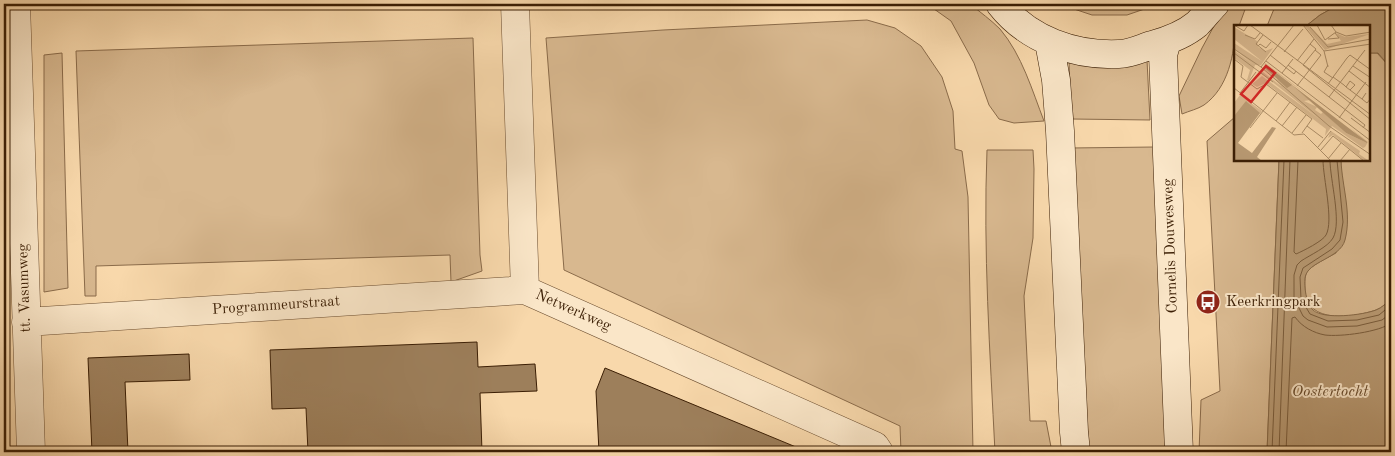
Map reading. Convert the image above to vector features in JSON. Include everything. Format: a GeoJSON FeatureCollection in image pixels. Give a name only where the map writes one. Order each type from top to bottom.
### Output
{"type":"FeatureCollection","features":[{"type":"Feature","properties":{"kind":"street","name":"tt. Vasumweg"},"geometry":{"type":"LineString","coordinates":[[16,4],[31,452]]}},
{"type":"Feature","properties":{"kind":"street","name":"Netwerkweg"},"geometry":{"type":"LineString","coordinates":[[515,4],[525,290],[875,446],[879,452]]}},
{"type":"Feature","properties":{"kind":"street"},"geometry":{"type":"LineString","coordinates":[[1000,4],[1026,28],[1049,42],[1084,53],[1121,54],[1167,41],[1196,24],[1215,4]]}},
{"type":"Feature","properties":{"kind":"street","name":"Cornelis Douwesweg"},"geometry":{"type":"LineString","coordinates":[[1167,41],[1163,55],[1163,64],[1179,452]]}},
{"type":"Feature","properties":{"kind":"street"},"geometry":{"type":"LineString","coordinates":[[1049,42],[1056,80],[1058,106],[1076,452]]}},
{"type":"Feature","properties":{"kind":"street","name":"Programmeurstraat"},"geometry":{"type":"LineString","coordinates":[[26,322],[525,290]]}},
{"type":"Feature","properties":{"kind":"shaded area"},"geometry":{"type":"Polygon","coordinates":[[[927,4],[970,4],[1000,29],[1020,61],[1044,121],[1014,123],[999,119],[989,105],[974,63],[951,21],[927,4]]]}},
{"type":"Feature","properties":{"kind":"shaded area"},"geometry":{"type":"Polygon","coordinates":[[[1059,4],[1159,4],[1127,15],[1092,15],[1059,4]]]}},
{"type":"Feature","properties":{"kind":"shaded area"},"geometry":{"type":"Polygon","coordinates":[[[1226,4],[1247,4],[1239,25],[1234,25],[1232,59],[1219,89],[1204,105],[1182,114],[1179,96],[1226,4]]]}},
{"type":"Feature","properties":{"kind":"shaded area"},"geometry":{"type":"Polygon","coordinates":[[[1276,4],[1340,4],[1320,15],[1307,25],[1267,25],[1276,4]]]}},
{"type":"Feature","properties":{"kind":"shaded area"},"geometry":{"type":"Polygon","coordinates":[[[867,20],[895,28],[921,46],[942,77],[953,111],[955,149],[962,151],[968,197],[973,452],[901,452],[900,426],[564,270],[546,38],[867,20]]]}},
{"type":"Feature","properties":{"kind":"shaded area"},"geometry":{"type":"Polygon","coordinates":[[[473,38],[482,271],[451,282],[450,255],[96,266],[96,296],[85,296],[76,51],[473,38]]]}},
{"type":"Feature","properties":{"kind":"shaded area"},"geometry":{"type":"Polygon","coordinates":[[[62,53],[68,288],[44,292],[44,55],[62,53]]]}},
{"type":"Feature","properties":{"kind":"shaded area"},"geometry":{"type":"Polygon","coordinates":[[[1370,53],[1377,53],[1389,66],[1391,73],[1391,299],[1376,310],[1355,315],[1333,316],[1322,314],[1314,309],[1308,302],[1305,291],[1307,272],[1336,253],[1341,161],[1370,161],[1370,53]]]}},
{"type":"Feature","properties":{"kind":"shaded area"},"geometry":{"type":"Polygon","coordinates":[[[1069,60],[1147,60],[1150,120],[1071,119],[1069,60]]]}},
{"type":"Feature","properties":{"kind":"shaded area"},"geometry":{"type":"Polygon","coordinates":[[[1234,118],[1234,161],[1279,161],[1267,452],[1199,452],[1201,400],[1220,391],[1207,141],[1234,118]]]}},
{"type":"Feature","properties":{"kind":"shaded area"},"geometry":{"type":"Polygon","coordinates":[[[1154,147],[1166,433],[1164,452],[1089,452],[1070,148],[1154,147]]]}},
{"type":"Feature","properties":{"kind":"shaded area"},"geometry":{"type":"Polygon","coordinates":[[[987,150],[1033,150],[1033,238],[1024,296],[1030,421],[1046,421],[1052,452],[995,452],[986,264],[987,150]]]}},
{"type":"Feature","properties":{"kind":"water"},"geometry":{"type":"Polygon","coordinates":[[[1340,4],[1391,4],[1391,73],[1389,66],[1378,53],[1370,53],[1370,25],[1307,25],[1320,15],[1340,4]]]}},
{"type":"Feature","properties":{"kind":"water","name":"Oostertocht"},"geometry":{"type":"Polygon","coordinates":[[[1279,161],[1341,161],[1347,210],[1345,240],[1337,252],[1307,272],[1305,278],[1306,295],[1313,310],[1318,313],[1334,316],[1370,312],[1380,308],[1391,299],[1391,452],[1267,452],[1279,161]]]}},
{"type":"Feature","properties":{"kind":"building"},"geometry":{"type":"Polygon","coordinates":[[[477,342],[478,367],[535,364],[537,391],[480,393],[482,452],[308,452],[306,408],[272,409],[270,350],[477,342]]]}},
{"type":"Feature","properties":{"kind":"building"},"geometry":{"type":"Polygon","coordinates":[[[189,354],[190,380],[125,382],[128,452],[92,452],[88,358],[189,354]]]}},
{"type":"Feature","properties":{"kind":"building"},"geometry":{"type":"Polygon","coordinates":[[[605,368],[808,452],[599,452],[596,391],[605,368]]]}},
{"type":"Feature","properties":{"kind":"place","name":"Keerkringpark"},"geometry":{"type":"Point","coordinates":[1208,302]}}]}
